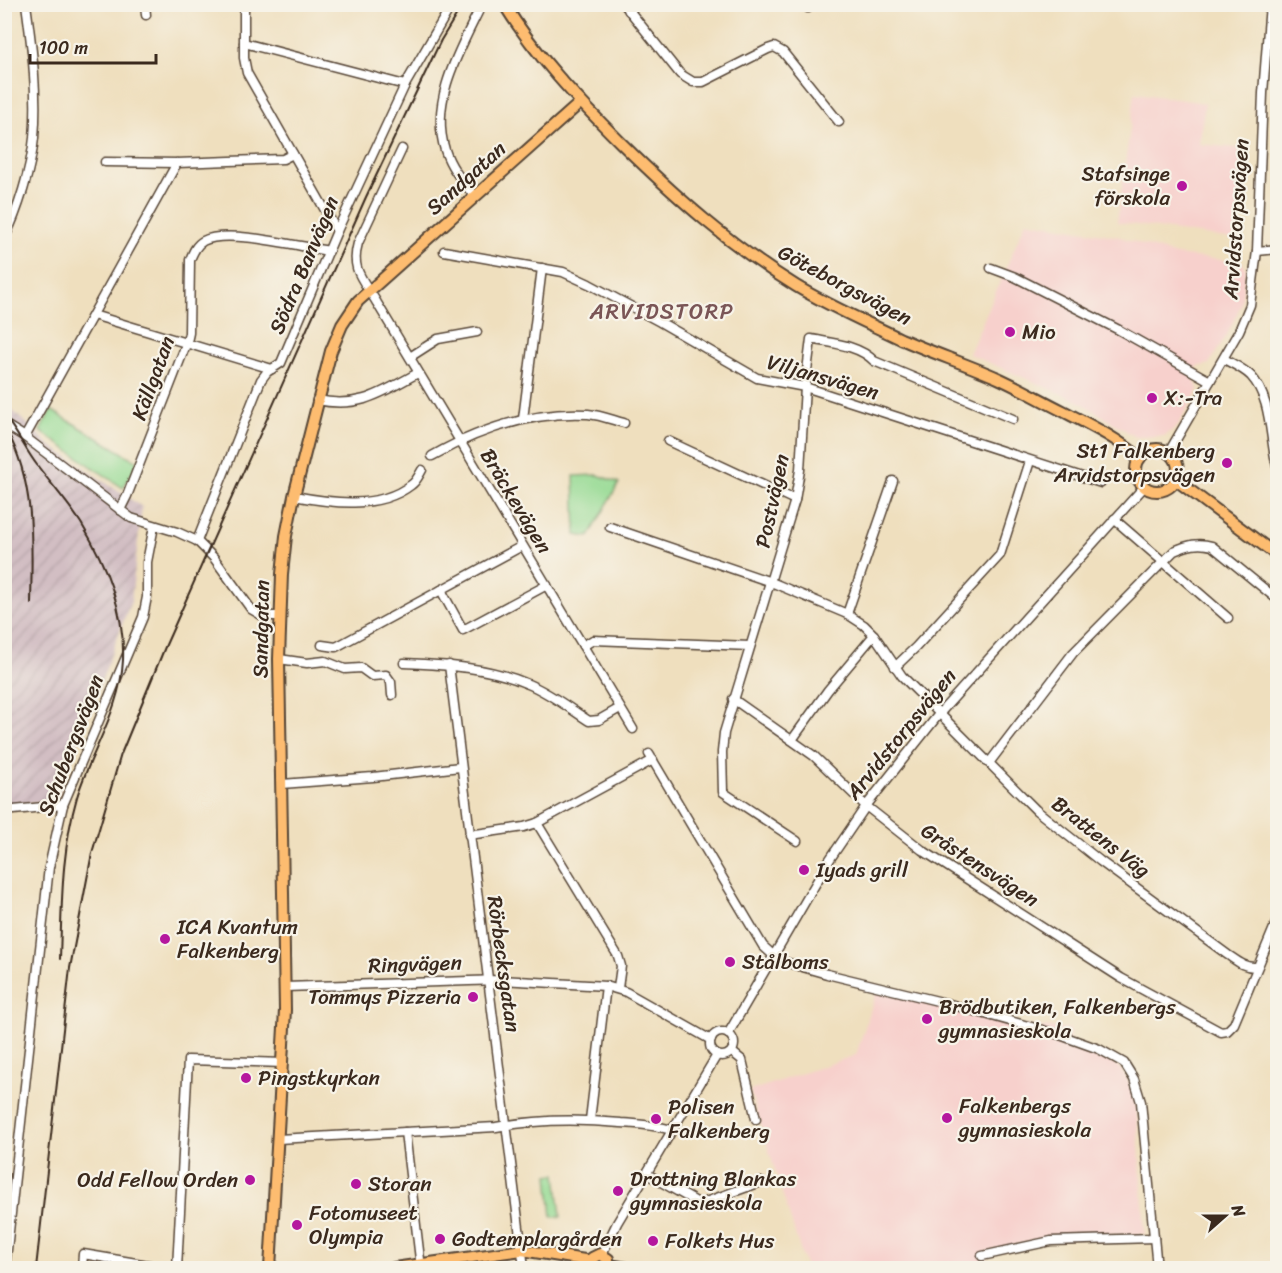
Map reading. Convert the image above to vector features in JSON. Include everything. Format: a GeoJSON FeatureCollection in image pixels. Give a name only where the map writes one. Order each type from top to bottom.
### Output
{"type":"FeatureCollection","features":[{"type":"Feature","properties":{"kind":"main road","name":"Göteborgsvägen"},"geometry":{"type":"LineString","coordinates":[[504,4],[534,47],[580,103],[657,179],[726,238],[797,287],[903,339],[999,379],[1104,432],[1140,458]]}},
{"type":"Feature","properties":{"kind":"main road","name":"Sandgatan"},"geometry":{"type":"LineString","coordinates":[[270,1269],[283,1063],[285,987],[280,616],[286,536],[317,400],[331,351],[342,325],[358,301],[580,103]]}},
{"type":"Feature","properties":{"kind":"main road"},"geometry":{"type":"LineString","coordinates":[[1154,449],[1169,452],[1178,465],[1176,480],[1171,487],[1154,492],[1144,487],[1136,475],[1140,458],[1154,449]]}},
{"type":"Feature","properties":{"kind":"main road"},"geometry":{"type":"LineString","coordinates":[[1176,480],[1278,556]]}},
{"type":"Feature","properties":{"kind":"main road"},"geometry":{"type":"LineString","coordinates":[[394,1269],[421,1267],[522,1250],[592,1265],[595,1255],[602,1254],[607,1258],[608,1267],[627,1269]]}},
{"type":"Feature","properties":{"kind":"street"},"geometry":{"type":"LineString","coordinates":[[4,239],[24,182],[34,139],[34,87],[26,4]]}},
{"type":"Feature","properties":{"kind":"street"},"geometry":{"type":"LineString","coordinates":[[145,4],[146,15]]}},
{"type":"Feature","properties":{"kind":"street"},"geometry":{"type":"LineString","coordinates":[[244,4],[247,73],[337,231]]}},
{"type":"Feature","properties":{"kind":"street","name":"Södra Banvägen"},"geometry":{"type":"LineString","coordinates":[[197,541],[261,380],[281,363],[337,231],[405,85],[452,4]]}},
{"type":"Feature","properties":{"kind":"street"},"geometry":{"type":"LineString","coordinates":[[476,197],[457,175],[445,152],[441,113],[459,52],[482,4]]}},
{"type":"Feature","properties":{"kind":"street"},"geometry":{"type":"LineString","coordinates":[[637,4],[626,8],[680,74],[693,82],[703,82],[768,49],[778,48],[839,122]]}},
{"type":"Feature","properties":{"kind":"street","name":"Arvidstorpsvägen"},"geometry":{"type":"LineString","coordinates":[[1169,452],[1224,358],[1250,305],[1257,251],[1263,93],[1270,4]]}},
{"type":"Feature","properties":{"kind":"street"},"geometry":{"type":"LineString","coordinates":[[244,44],[405,85]]}},
{"type":"Feature","properties":{"kind":"street","name":"Bräckevägen"},"geometry":{"type":"LineString","coordinates":[[402,148],[358,243],[354,256],[361,279],[633,729]]}},
{"type":"Feature","properties":{"kind":"street"},"geometry":{"type":"LineString","coordinates":[[105,162],[177,163],[283,159],[293,154]]}},
{"type":"Feature","properties":{"kind":"street"},"geometry":{"type":"LineString","coordinates":[[25,437],[177,163]]}},
{"type":"Feature","properties":{"kind":"street","name":"Källgatan"},"geometry":{"type":"LineString","coordinates":[[120,510],[187,342],[190,260],[195,249],[202,241],[234,236],[329,251]]}},
{"type":"Feature","properties":{"kind":"street"},"geometry":{"type":"LineString","coordinates":[[1257,251],[1278,249]]}},
{"type":"Feature","properties":{"kind":"street","name":"Viljansvägen"},"geometry":{"type":"LineString","coordinates":[[444,251],[563,272],[660,322],[757,378],[805,387],[1101,483]]}},
{"type":"Feature","properties":{"kind":"street"},"geometry":{"type":"LineString","coordinates":[[523,419],[542,268]]}},
{"type":"Feature","properties":{"kind":"street"},"geometry":{"type":"LineString","coordinates":[[991,268],[1015,277],[1119,330],[1210,381]]}},
{"type":"Feature","properties":{"kind":"street"},"geometry":{"type":"LineString","coordinates":[[93,315],[272,369]]}},
{"type":"Feature","properties":{"kind":"street"},"geometry":{"type":"LineString","coordinates":[[410,357],[438,339],[477,332]]}},
{"type":"Feature","properties":{"kind":"street","name":"Postvägen"},"geometry":{"type":"LineString","coordinates":[[797,841],[723,792],[722,752],[724,733],[733,699],[795,500],[800,470],[805,387],[811,339],[836,343],[867,354],[874,361],[1013,419]]}},
{"type":"Feature","properties":{"kind":"street"},"geometry":{"type":"LineString","coordinates":[[1224,358],[1251,375],[1258,386],[1264,400],[1278,470]]}},
{"type":"Feature","properties":{"kind":"street"},"geometry":{"type":"LineString","coordinates":[[317,400],[353,403],[370,398],[418,373]]}},
{"type":"Feature","properties":{"kind":"street"},"geometry":{"type":"LineString","coordinates":[[432,456],[459,441],[535,416],[589,414],[624,423]]}},
{"type":"Feature","properties":{"kind":"street"},"geometry":{"type":"LineString","coordinates":[[4,424],[25,437],[131,518],[177,532],[197,541],[214,558],[251,609],[263,616],[280,616]]}},
{"type":"Feature","properties":{"kind":"street"},"geometry":{"type":"LineString","coordinates":[[668,441],[795,500]]}},
{"type":"Feature","properties":{"kind":"street"},"geometry":{"type":"LineString","coordinates":[[896,667],[1000,555],[1030,461]]}},
{"type":"Feature","properties":{"kind":"street"},"geometry":{"type":"LineString","coordinates":[[294,496],[326,502],[365,501],[401,491],[413,484],[422,470]]}},
{"type":"Feature","properties":{"kind":"street"},"geometry":{"type":"LineString","coordinates":[[847,614],[893,481]]}},
{"type":"Feature","properties":{"kind":"street","name":"Arvidstorpsvägen"},"geometry":{"type":"LineString","coordinates":[[728,1034],[830,859],[866,806],[939,714],[1144,487]]}},
{"type":"Feature","properties":{"kind":"street"},"geometry":{"type":"LineString","coordinates":[[1114,519],[1228,618]]}},
{"type":"Feature","properties":{"kind":"street","name":"Schubergsvägen"},"geometry":{"type":"LineString","coordinates":[[5,1269],[49,867],[63,805],[143,617],[147,597],[147,562],[154,526]]}},
{"type":"Feature","properties":{"kind":"street","name":"Brattens Väg"},"geometry":{"type":"LineString","coordinates":[[610,527],[771,582],[847,614],[874,635],[902,676],[1036,810],[1228,955],[1241,964],[1256,968]]}},
{"type":"Feature","properties":{"kind":"street"},"geometry":{"type":"LineString","coordinates":[[989,763],[1073,653],[1174,551],[1204,543],[1212,546],[1278,600]]}},
{"type":"Feature","properties":{"kind":"street"},"geometry":{"type":"LineString","coordinates":[[322,645],[336,647],[522,546]]}},
{"type":"Feature","properties":{"kind":"street"},"geometry":{"type":"LineString","coordinates":[[441,590],[463,630],[547,585]]}},
{"type":"Feature","properties":{"kind":"street"},"geometry":{"type":"LineString","coordinates":[[792,740],[828,690],[874,635]]}},
{"type":"Feature","properties":{"kind":"street"},"geometry":{"type":"LineString","coordinates":[[583,646],[593,640],[750,646]]}},
{"type":"Feature","properties":{"kind":"street"},"geometry":{"type":"LineString","coordinates":[[279,659],[307,663],[326,661],[345,669],[361,668],[372,676],[386,675],[391,682],[392,695]]}},
{"type":"Feature","properties":{"kind":"street"},"geometry":{"type":"LineString","coordinates":[[404,663],[473,668],[528,684],[589,721],[598,720],[620,708]]}},
{"type":"Feature","properties":{"kind":"street","name":"Rörbecksgatan"},"geometry":{"type":"LineString","coordinates":[[449,665],[524,1269]]}},
{"type":"Feature","properties":{"kind":"street","name":"Gråstensvägen"},"geometry":{"type":"LineString","coordinates":[[733,699],[814,756],[866,806],[922,850],[1121,978],[1216,1030],[1227,1031],[1234,1024],[1256,968]]}},
{"type":"Feature","properties":{"kind":"street"},"geometry":{"type":"LineString","coordinates":[[469,835],[524,827],[537,822],[651,757],[763,946],[774,956],[785,962],[827,975],[946,1003],[1060,1035],[1099,1049],[1124,1063],[1137,1087],[1141,1102],[1157,1269]]}},
{"type":"Feature","properties":{"kind":"street"},"geometry":{"type":"LineString","coordinates":[[282,784],[460,767]]}},
{"type":"Feature","properties":{"kind":"street"},"geometry":{"type":"LineString","coordinates":[[4,811],[63,805]]}},
{"type":"Feature","properties":{"kind":"street"},"geometry":{"type":"LineString","coordinates":[[537,822],[618,957],[621,966],[618,988]]}},
{"type":"Feature","properties":{"kind":"street"},"geometry":{"type":"LineString","coordinates":[[1256,968],[1276,923]]}},
{"type":"Feature","properties":{"kind":"street","name":"Ringvägen"},"geometry":{"type":"LineString","coordinates":[[285,987],[489,980],[606,986],[618,988],[711,1040]]}},
{"type":"Feature","properties":{"kind":"street"},"geometry":{"type":"LineString","coordinates":[[590,1120],[606,986]]}},
{"type":"Feature","properties":{"kind":"street"},"geometry":{"type":"LineString","coordinates":[[717,1034],[728,1034],[734,1044],[732,1052],[723,1056],[717,1055],[711,1047],[711,1040],[717,1034]]}},
{"type":"Feature","properties":{"kind":"street"},"geometry":{"type":"LineString","coordinates":[[732,1052],[742,1060],[756,1119]]}},
{"type":"Feature","properties":{"kind":"street"},"geometry":{"type":"LineString","coordinates":[[602,1254],[617,1223],[717,1055]]}},
{"type":"Feature","properties":{"kind":"street"},"geometry":{"type":"LineString","coordinates":[[177,1269],[188,1060],[283,1063]]}},
{"type":"Feature","properties":{"kind":"street"},"geometry":{"type":"LineString","coordinates":[[278,1139],[525,1122],[590,1120],[658,1126],[672,1130]]}},
{"type":"Feature","properties":{"kind":"street"},"geometry":{"type":"LineString","coordinates":[[405,1132],[421,1267]]}},
{"type":"Feature","properties":{"kind":"street"},"geometry":{"type":"LineString","coordinates":[[647,1174],[700,1204],[761,1182]]}},
{"type":"Feature","properties":{"kind":"street"},"geometry":{"type":"LineString","coordinates":[[982,1256],[1051,1241],[1154,1238]]}},
{"type":"Feature","properties":{"kind":"street"},"geometry":{"type":"LineString","coordinates":[[82,1269],[83,1254],[166,1269]]}},
{"type":"Feature","properties":{"kind":"shaded area","name":"Stafsinge förskola"},"geometry":{"type":"Polygon","coordinates":[[[1135,93],[1205,103],[1199,144],[1245,149],[1239,240],[1117,222],[1135,93]]]}},
{"type":"Feature","properties":{"kind":"shaded area"},"geometry":{"type":"Polygon","coordinates":[[[1026,221],[1120,237],[1176,255],[1242,262],[1246,269],[1241,305],[1228,333],[1209,364],[1197,367],[1193,373],[1198,390],[1177,427],[1164,436],[1136,437],[1080,402],[969,354],[1026,221]]]}},
{"type":"Feature","properties":{"kind":"shaded area"},"geometry":{"type":"Polygon","coordinates":[[[4,401],[50,445],[142,507],[131,601],[57,800],[5,806],[4,401]]]}},
{"type":"Feature","properties":{"kind":"shaded area","name":"Falkenbergs gymnasieskola"},"geometry":{"type":"Polygon","coordinates":[[[877,990],[1011,1025],[1070,1029],[1069,1041],[1105,1056],[1120,1068],[1130,1084],[1136,1102],[1145,1234],[1051,1236],[986,1252],[989,1268],[806,1268],[750,1091],[856,1055],[877,990]]]}},
{"type":"Feature","properties":{"kind":"green space"},"geometry":{"type":"Polygon","coordinates":[[[51,410],[138,462],[123,488],[40,431],[51,410]]]}},
{"type":"Feature","properties":{"kind":"green space"},"geometry":{"type":"Polygon","coordinates":[[[598,475],[619,483],[589,537],[576,535],[574,476],[598,475]]]}},
{"type":"Feature","properties":{"kind":"green space"},"geometry":{"type":"Polygon","coordinates":[[[556,1174],[561,1217],[552,1217],[548,1175],[556,1174]]]}},
{"type":"Feature","properties":{"kind":"railway"},"geometry":{"type":"LineString","coordinates":[[36,1268],[70,968],[92,853],[121,754],[165,647],[366,197],[441,40],[463,4]]}},
{"type":"Feature","properties":{"kind":"railway"},"geometry":{"type":"LineString","coordinates":[[4,416],[90,539],[112,588],[123,642],[123,660],[117,696],[77,797],[68,838],[63,878],[60,959]]}},
{"type":"Feature","properties":{"kind":"railway"},"geometry":{"type":"LineString","coordinates":[[7,431],[16,452],[28,494],[31,604]]}},
{"type":"Feature","properties":{"kind":"place","name":"Stafsinge förskola"},"geometry":{"type":"Point","coordinates":[1182,186]}},
{"type":"Feature","properties":{"kind":"place","name":"Mio"},"geometry":{"type":"Point","coordinates":[1010,332]}},
{"type":"Feature","properties":{"kind":"place","name":"X:-Tra"},"geometry":{"type":"Point","coordinates":[1152,398]}},
{"type":"Feature","properties":{"kind":"place","name":"St1 Falkenberg Arvidstorpsvägen"},"geometry":{"type":"Point","coordinates":[1227,463]}},
{"type":"Feature","properties":{"kind":"place","name":"Iyads grill"},"geometry":{"type":"Point","coordinates":[804,870]}},
{"type":"Feature","properties":{"kind":"place","name":"ICA Kvantum Falkenberg"},"geometry":{"type":"Point","coordinates":[165,939]}},
{"type":"Feature","properties":{"kind":"place","name":"Stålboms"},"geometry":{"type":"Point","coordinates":[730,962]}},
{"type":"Feature","properties":{"kind":"place","name":"Tommys Pizzeria"},"geometry":{"type":"Point","coordinates":[473,997]}},
{"type":"Feature","properties":{"kind":"place","name":"Brödbutiken, Falkenbergs gymnasieskola"},"geometry":{"type":"Point","coordinates":[927,1019]}},
{"type":"Feature","properties":{"kind":"place","name":"Pingstkyrkan"},"geometry":{"type":"Point","coordinates":[246,1078]}},
{"type":"Feature","properties":{"kind":"place","name":"Falkenbergs gymnasieskola"},"geometry":{"type":"Point","coordinates":[947,1118]}},
{"type":"Feature","properties":{"kind":"place","name":"Polisen Falkenberg"},"geometry":{"type":"Point","coordinates":[656,1119]}},
{"type":"Feature","properties":{"kind":"place","name":"Odd Fellow Orden"},"geometry":{"type":"Point","coordinates":[250,1180]}},
{"type":"Feature","properties":{"kind":"place","name":"Storan"},"geometry":{"type":"Point","coordinates":[356,1184]}},
{"type":"Feature","properties":{"kind":"place","name":"Drottning Blankas gymnasieskola"},"geometry":{"type":"Point","coordinates":[618,1191]}},
{"type":"Feature","properties":{"kind":"place","name":"Fotomuseet Olympia"},"geometry":{"type":"Point","coordinates":[297,1225]}},
{"type":"Feature","properties":{"kind":"place","name":"Godtemplargården"},"geometry":{"type":"Point","coordinates":[440,1239]}},
{"type":"Feature","properties":{"kind":"place","name":"Folkets Hus"},"geometry":{"type":"Point","coordinates":[653,1241]}},
{"type":"Feature","properties":{"kind":"district","name":"ARVIDSTORP"},"geometry":{"type":"Point","coordinates":[662,311]}}]}
